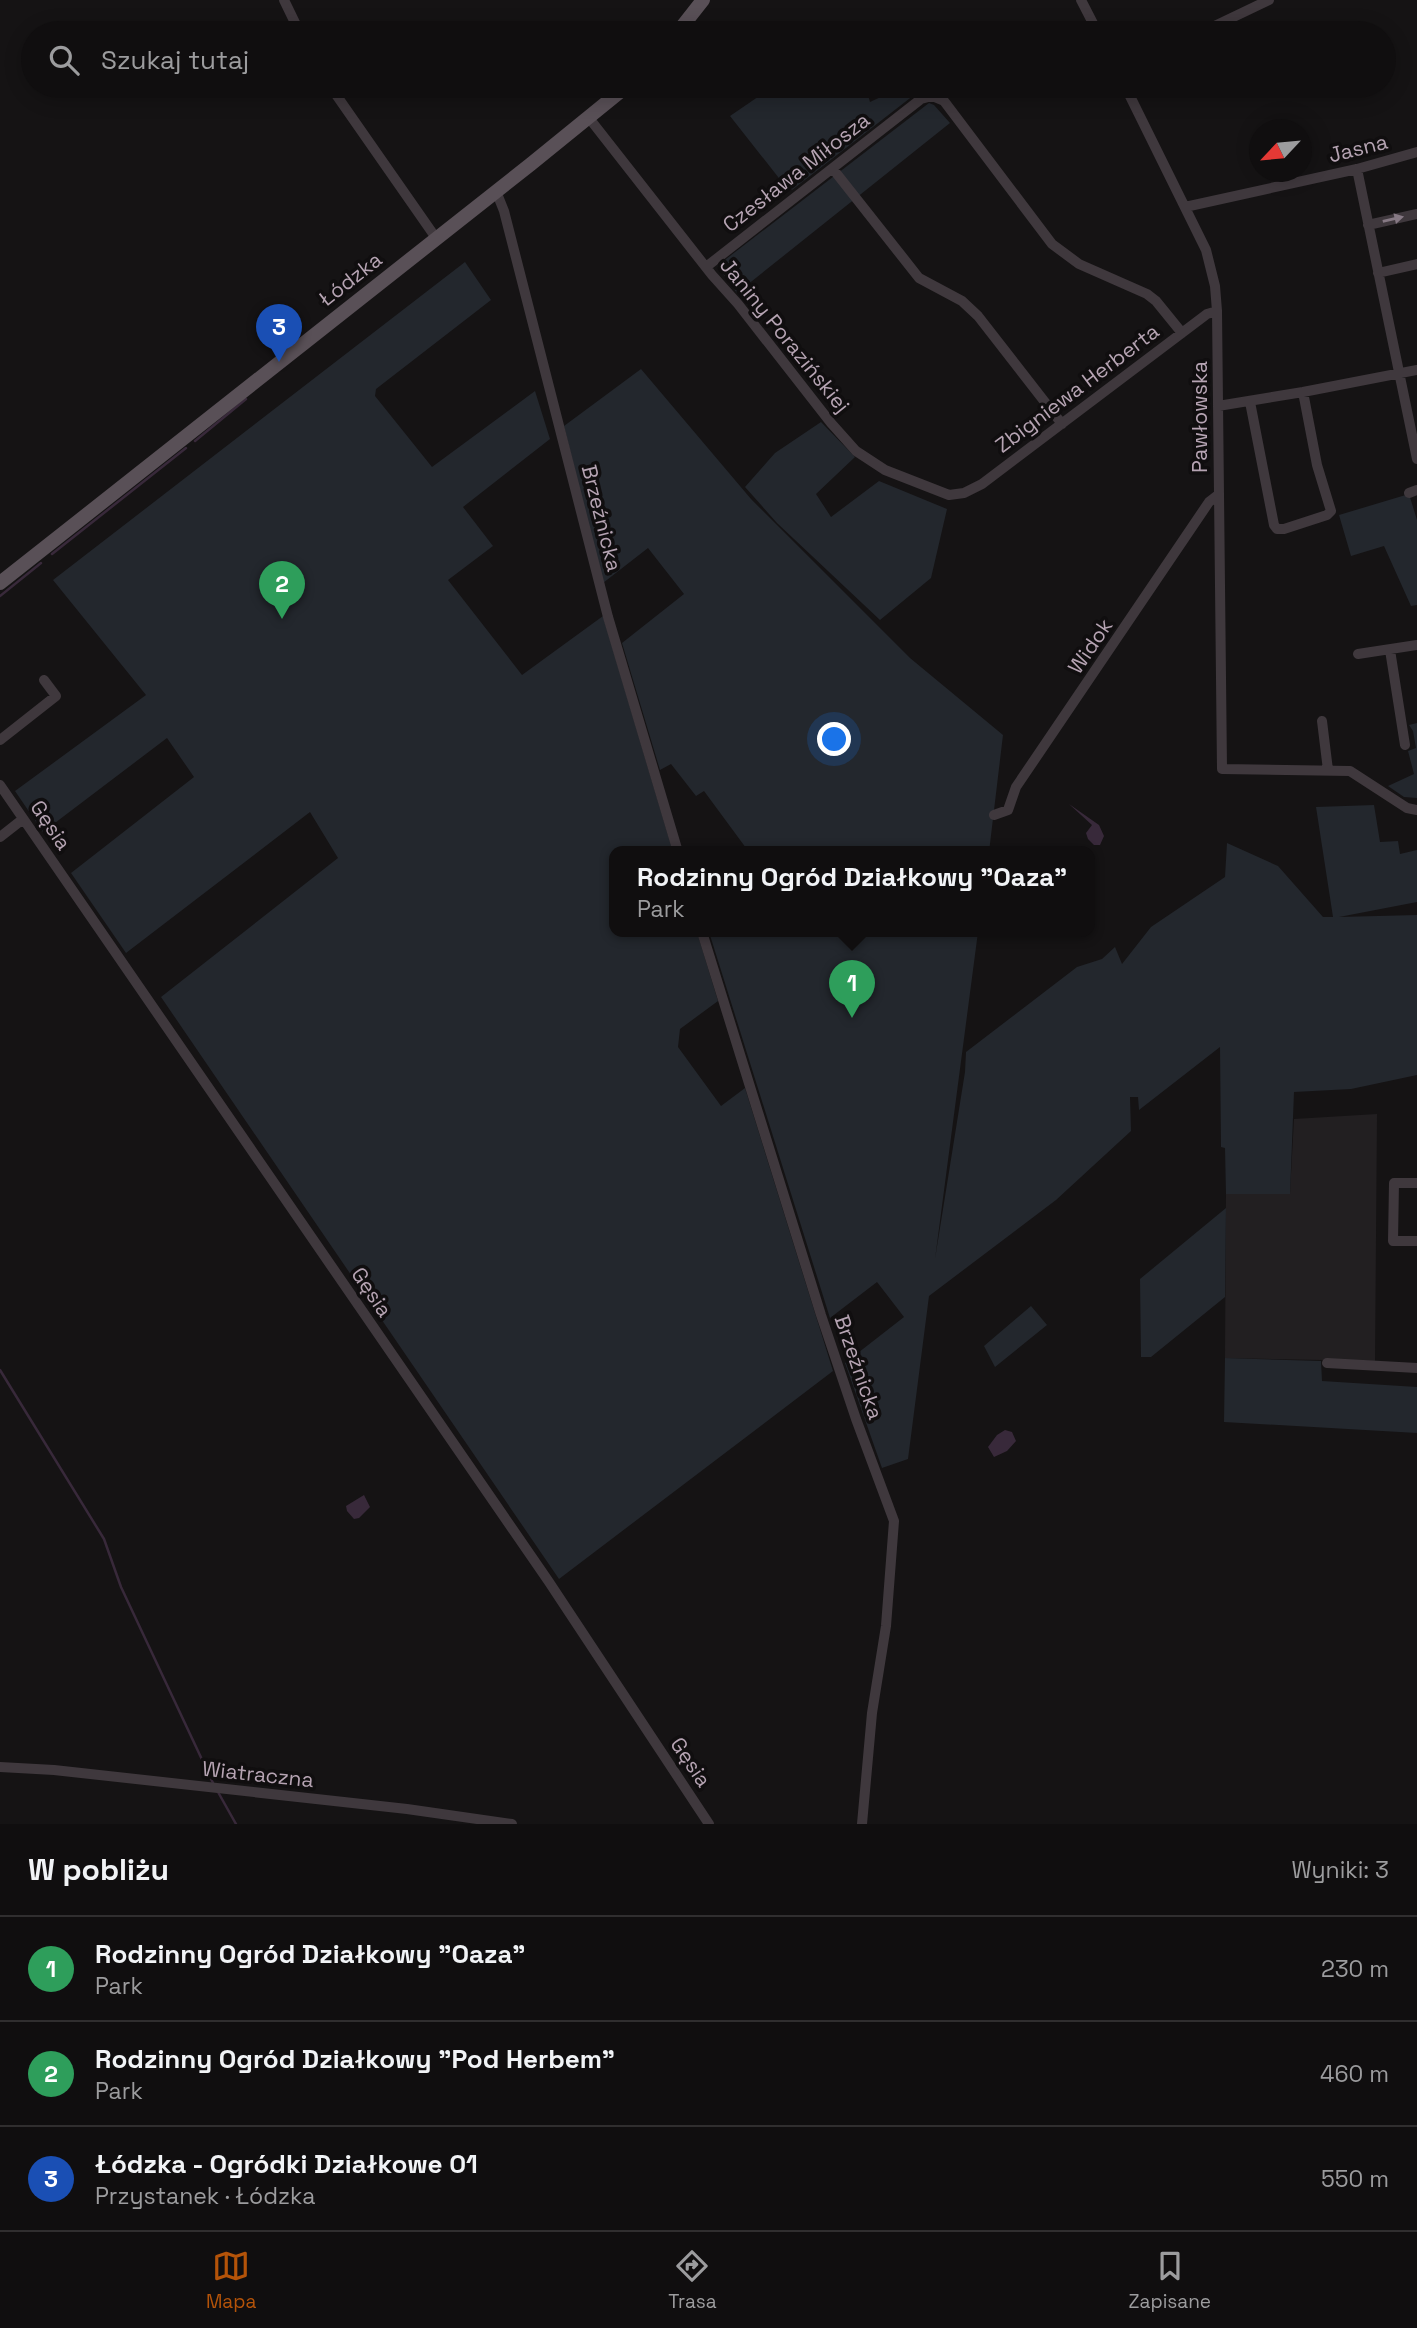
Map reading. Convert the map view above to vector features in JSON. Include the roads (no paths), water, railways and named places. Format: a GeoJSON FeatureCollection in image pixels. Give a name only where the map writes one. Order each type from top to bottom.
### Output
{"type":"FeatureCollection","features":[{"type":"Feature","properties":{"kind":"main road"},"geometry":{"type":"LineString","coordinates":[[686,21],[703,0]]}},
{"type":"Feature","properties":{"kind":"main road","name":"Łódzka"},"geometry":{"type":"LineString","coordinates":[[0,583],[613,98]]}},
{"type":"Feature","properties":{"kind":"street"},"geometry":{"type":"LineString","coordinates":[[284,0],[294,21]]}},
{"type":"Feature","properties":{"kind":"street"},"geometry":{"type":"LineString","coordinates":[[1081,0],[1092,21]]}},
{"type":"Feature","properties":{"kind":"street"},"geometry":{"type":"LineString","coordinates":[[1225,21],[1269,0]]}},
{"type":"Feature","properties":{"kind":"street"},"geometry":{"type":"LineString","coordinates":[[338,98],[436,238]]}},
{"type":"Feature","properties":{"kind":"street","name":"Czesława Miłosza"},"geometry":{"type":"LineString","coordinates":[[706,267],[925,98]]}},
{"type":"Feature","properties":{"kind":"street","name":"Czesława Miłosza"},"geometry":{"type":"LineString","coordinates":[[937,98],[944,101],[1052,244],[1079,264],[1147,294],[1182,333]]}},
{"type":"Feature","properties":{"kind":"street","name":"Pawłowska"},"geometry":{"type":"LineString","coordinates":[[1131,98],[1206,250],[1215,286],[1222,769],[1328,770]]}},
{"type":"Feature","properties":{"kind":"street","name":"Janiny Porazińskiej"},"geometry":{"type":"LineString","coordinates":[[589,118],[856,451],[885,470],[943,494],[959,495]]}},
{"type":"Feature","properties":{"kind":"street","name":"Jasna"},"geometry":{"type":"LineString","coordinates":[[1185,207],[1357,169],[1417,152]]}},
{"type":"Feature","properties":{"kind":"street"},"geometry":{"type":"LineString","coordinates":[[833,169],[919,278],[962,301],[978,316],[1062,424]]}},
{"type":"Feature","properties":{"kind":"street"},"geometry":{"type":"LineString","coordinates":[[1357,169],[1417,459]]}},
{"type":"Feature","properties":{"kind":"street","name":"Brzeźnicka"},"geometry":{"type":"LineString","coordinates":[[496,191],[505,211],[608,617],[676,846]]}},
{"type":"Feature","properties":{"kind":"street"},"geometry":{"type":"LineString","coordinates":[[1368,225],[1417,214]]}},
{"type":"Feature","properties":{"kind":"street"},"geometry":{"type":"LineString","coordinates":[[1378,273],[1417,264]]}},
{"type":"Feature","properties":{"kind":"street","name":"Zbigniewa Herberta"},"geometry":{"type":"LineString","coordinates":[[959,495],[982,484],[1210,312],[1217,311]]}},
{"type":"Feature","properties":{"kind":"street"},"geometry":{"type":"LineString","coordinates":[[1218,406],[1303,393],[1417,370]]}},
{"type":"Feature","properties":{"kind":"street"},"geometry":{"type":"LineString","coordinates":[[1250,402],[1275,527],[1284,529],[1327,515],[1331,511],[1317,465],[1303,393]]}},
{"type":"Feature","properties":{"kind":"street","name":"Widok"},"geometry":{"type":"LineString","coordinates":[[994,815],[1008,810],[1016,787],[1209,502],[1218,495]]}},
{"type":"Feature","properties":{"kind":"street"},"geometry":{"type":"LineString","coordinates":[[1358,654],[1417,645]]}},
{"type":"Feature","properties":{"kind":"street"},"geometry":{"type":"LineString","coordinates":[[1390,650],[1405,745]]}},
{"type":"Feature","properties":{"kind":"street"},"geometry":{"type":"LineString","coordinates":[[0,740],[56,696],[44,680]]}},
{"type":"Feature","properties":{"kind":"street"},"geometry":{"type":"LineString","coordinates":[[1322,721],[1328,770],[1350,771],[1406,807],[1417,810]]}},
{"type":"Feature","properties":{"kind":"street","name":"Gęsia"},"geometry":{"type":"LineString","coordinates":[[0,785],[549,1582],[709,1824]]}},
{"type":"Feature","properties":{"kind":"street"},"geometry":{"type":"LineString","coordinates":[[0,837],[23,819]]}},
{"type":"Feature","properties":{"kind":"street","name":"Brzeźnicka"},"geometry":{"type":"LineString","coordinates":[[704,937],[821,1315],[894,1521],[886,1626],[872,1713],[862,1824]]}},
{"type":"Feature","properties":{"kind":"street"},"geometry":{"type":"LineString","coordinates":[[1417,1183],[1394,1183],[1393,1241],[1417,1241]]}},
{"type":"Feature","properties":{"kind":"street"},"geometry":{"type":"LineString","coordinates":[[1327,1363],[1417,1368]]}},
{"type":"Feature","properties":{"kind":"street","name":"Wiatraczna"},"geometry":{"type":"LineString","coordinates":[[0,1767],[54,1770],[407,1809],[512,1824]]}},
{"type":"Feature","properties":{"kind":"waterway"},"geometry":{"type":"LineString","coordinates":[[195,441],[246,399]]}},
{"type":"Feature","properties":{"kind":"waterway"},"geometry":{"type":"LineString","coordinates":[[52,554],[186,448]]}},
{"type":"Feature","properties":{"kind":"waterway"},"geometry":{"type":"LineString","coordinates":[[0,596],[41,563]]}},
{"type":"Feature","properties":{"kind":"waterway"},"geometry":{"type":"LineString","coordinates":[[0,1370],[104,1539],[121,1587],[213,1783]]}},
{"type":"Feature","properties":{"kind":"waterway"},"geometry":{"type":"LineString","coordinates":[[218,1792],[236,1824]]}},
{"type":"Feature","properties":{"kind":"place","name":"Łódzka - Ogródki Działkowe 01"},"geometry":{"type":"Point","coordinates":[279,362]}},
{"type":"Feature","properties":{"kind":"place","name":"Rodzinny Ogród Działkowy \"Pod Herbem\""},"geometry":{"type":"Point","coordinates":[282,619]}},
{"type":"Feature","properties":{"kind":"place","name":"Rodzinny Ogród Działkowy \"Oaza\""},"geometry":{"type":"Point","coordinates":[852,1018]}}]}
